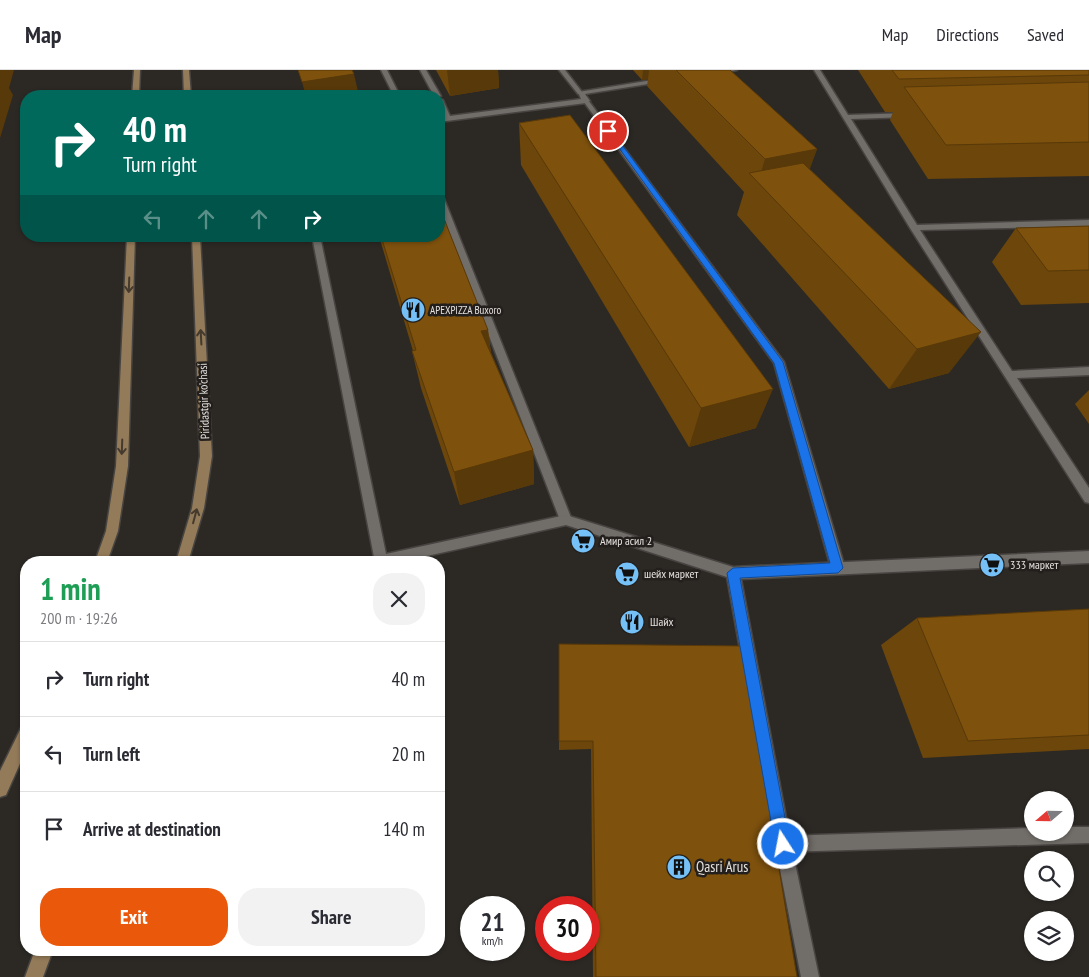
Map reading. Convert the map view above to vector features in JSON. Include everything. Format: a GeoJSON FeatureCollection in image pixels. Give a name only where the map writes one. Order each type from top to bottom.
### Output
{"type":"FeatureCollection","features":[{"type":"Feature","properties":{"kind":"main road"},"geometry":{"type":"LineString","coordinates":[[136,90],[137,70]]}},
{"type":"Feature","properties":{"kind":"main road"},"geometry":{"type":"LineString","coordinates":[[186,70],[188,90]]}},
{"type":"Feature","properties":{"kind":"main road"},"geometry":{"type":"LineString","coordinates":[[103,556],[112,532],[122,466],[131,242]]}},
{"type":"Feature","properties":{"kind":"main road","name":"Piridastgir ko'chasi"},"geometry":{"type":"LineString","coordinates":[[184,556],[198,508],[206,456],[196,242]]}},
{"type":"Feature","properties":{"kind":"main road"},"geometry":{"type":"LineString","coordinates":[[0,790],[20,746]]}},
{"type":"Feature","properties":{"kind":"main road"},"geometry":{"type":"LineString","coordinates":[[34,977],[42,956]]}},
{"type":"Feature","properties":{"kind":"street"},"geometry":{"type":"LineString","coordinates":[[384,70],[394,90]]}},
{"type":"Feature","properties":{"kind":"street"},"geometry":{"type":"LineString","coordinates":[[423,70],[434,90]]}},
{"type":"Feature","properties":{"kind":"street"},"geometry":{"type":"LineString","coordinates":[[562,70],[779,362],[838,568]]}},
{"type":"Feature","properties":{"kind":"street"},"geometry":{"type":"LineString","coordinates":[[706,74],[734,70]]}},
{"type":"Feature","properties":{"kind":"street"},"geometry":{"type":"LineString","coordinates":[[817,70],[914,228],[1089,498]]}},
{"type":"Feature","properties":{"kind":"street"},"geometry":{"type":"LineString","coordinates":[[445,119],[583,97],[678,78]]}},
{"type":"Feature","properties":{"kind":"street"},"geometry":{"type":"LineString","coordinates":[[445,113],[448,119]]}},
{"type":"Feature","properties":{"kind":"street"},"geometry":{"type":"LineString","coordinates":[[847,117],[915,115]]}},
{"type":"Feature","properties":{"kind":"street"},"geometry":{"type":"LineString","coordinates":[[445,211],[566,520]]}},
{"type":"Feature","properties":{"kind":"street"},"geometry":{"type":"LineString","coordinates":[[914,228],[1089,223]]}},
{"type":"Feature","properties":{"kind":"street"},"geometry":{"type":"LineString","coordinates":[[317,242],[378,556]]}},
{"type":"Feature","properties":{"kind":"street"},"geometry":{"type":"LineString","coordinates":[[1010,375],[1089,371]]}},
{"type":"Feature","properties":{"kind":"street"},"geometry":{"type":"LineString","coordinates":[[406,556],[566,520],[733,573],[1089,557]]}},
{"type":"Feature","properties":{"kind":"street"},"geometry":{"type":"LineString","coordinates":[[733,573],[783,844],[810,977]]}},
{"type":"Feature","properties":{"kind":"street"},"geometry":{"type":"LineString","coordinates":[[783,844],[1089,835]]}},
{"type":"Feature","properties":{"kind":"building"},"geometry":{"type":"Polygon","coordinates":[[[298,70],[352,70],[354,74],[302,82],[298,70]]]}},
{"type":"Feature","properties":{"kind":"building"},"geometry":{"type":"Polygon","coordinates":[[[676,70],[730,70],[817,149],[765,159],[676,70]]]}},
{"type":"Feature","properties":{"kind":"building"},"geometry":{"type":"Polygon","coordinates":[[[892,70],[1089,70],[1089,75],[899,79],[892,70]]]}},
{"type":"Feature","properties":{"kind":"building"},"geometry":{"type":"Polygon","coordinates":[[[1089,82],[1089,142],[946,145],[904,87],[1089,82]]]}},
{"type":"Feature","properties":{"kind":"building"},"geometry":{"type":"Polygon","coordinates":[[[570,115],[773,389],[701,408],[519,123],[570,115]]]}},
{"type":"Feature","properties":{"kind":"building"},"geometry":{"type":"Polygon","coordinates":[[[803,163],[981,332],[917,349],[749,173],[803,163]]]}},
{"type":"Feature","properties":{"kind":"building"},"geometry":{"type":"Polygon","coordinates":[[[445,221],[488,330],[481,331],[533,450],[454,472],[412,351],[416,350],[383,242],[445,242],[445,221]]]}},
{"type":"Feature","properties":{"kind":"building"},"geometry":{"type":"Polygon","coordinates":[[[1089,226],[1089,270],[1048,271],[1016,228],[1089,226]]]}},
{"type":"Feature","properties":{"kind":"building"},"geometry":{"type":"Polygon","coordinates":[[[1089,609],[1089,735],[968,741],[917,618],[1089,609]]]}},
{"type":"Feature","properties":{"kind":"building","name":"Qasri Arus"},"geometry":{"type":"Polygon","coordinates":[[[559,644],[742,646],[797,977],[596,977],[596,961],[600,961],[600,896],[595,896],[593,741],[559,741],[559,644]]]}},
{"type":"Feature","properties":{"kind":"place","name":"APEXPIZZA Buxoro"},"geometry":{"type":"Point","coordinates":[413,310]}},
{"type":"Feature","properties":{"kind":"place","name":"Амир асил 2"},"geometry":{"type":"Point","coordinates":[583,541]}},
{"type":"Feature","properties":{"kind":"place","name":"333 маркет"},"geometry":{"type":"Point","coordinates":[992,565]}},
{"type":"Feature","properties":{"kind":"place","name":"шейх маркет"},"geometry":{"type":"Point","coordinates":[627,574]}},
{"type":"Feature","properties":{"kind":"place","name":"Шайх"},"geometry":{"type":"Point","coordinates":[632,622]}},
{"type":"Feature","properties":{"kind":"place","name":"Qasri Arus"},"geometry":{"type":"Point","coordinates":[679,867]}},
{"type":"Feature","properties":{"kind":"route"},"geometry":{"type":"LineString","coordinates":[[608,131],[779,362],[838,568],[733,573],[783,844]]}}]}
